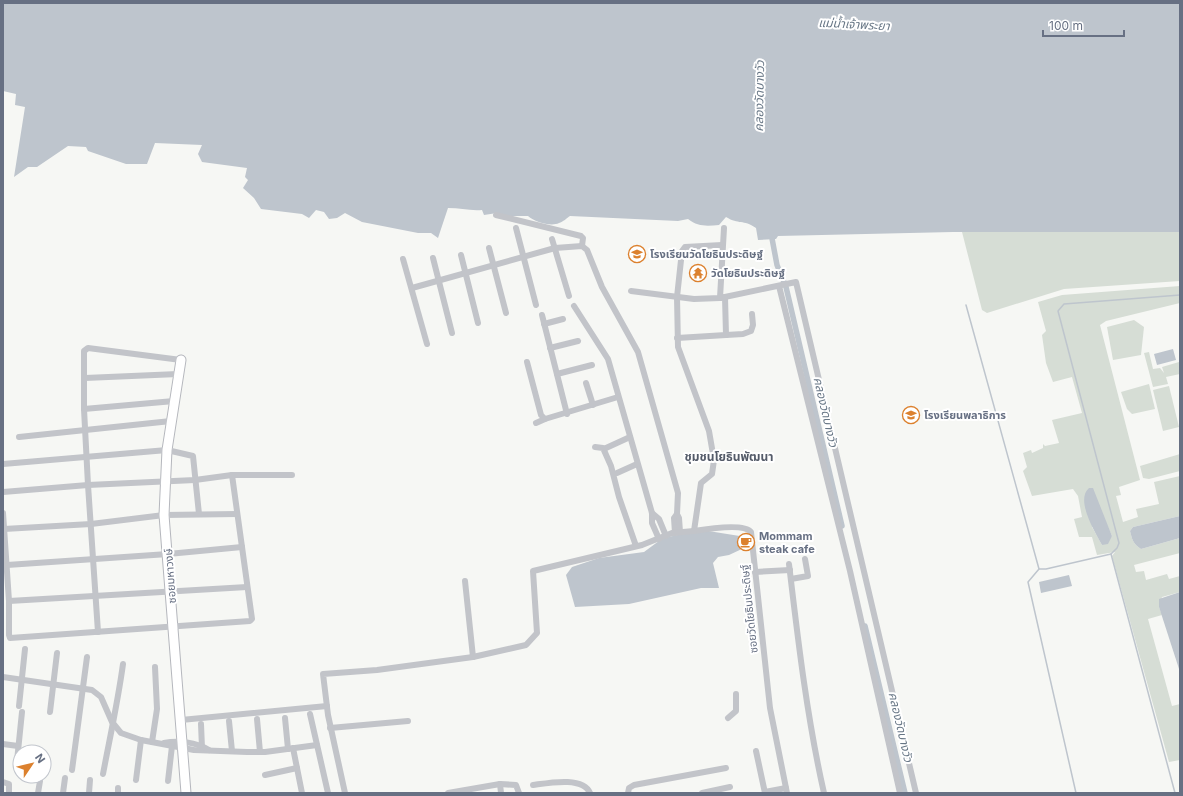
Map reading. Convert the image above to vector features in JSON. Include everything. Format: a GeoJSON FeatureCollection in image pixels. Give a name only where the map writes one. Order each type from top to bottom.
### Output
{"type":"FeatureCollection","features":[{"type":"Feature","properties":{"kind":"street"},"geometry":{"type":"LineString","coordinates":[[496,215],[581,236],[583,238],[582,246]]}},
{"type":"Feature","properties":{"kind":"street"},"geometry":{"type":"LineString","coordinates":[[516,228],[536,305]]}},
{"type":"Feature","properties":{"kind":"street"},"geometry":{"type":"LineString","coordinates":[[724,228],[722,245],[722,297],[726,335]]}},
{"type":"Feature","properties":{"kind":"street"},"geometry":{"type":"LineString","coordinates":[[552,238],[568,296]]}},
{"type":"Feature","properties":{"kind":"street"},"geometry":{"type":"LineString","coordinates":[[345,793],[330,728],[323,674],[377,670],[473,657],[526,645],[536,636],[533,571],[636,546],[678,532],[694,531],[701,483],[712,474],[714,460],[712,441],[684,366],[677,338],[677,297],[682,251],[685,247],[722,245]]}},
{"type":"Feature","properties":{"kind":"street"},"geometry":{"type":"LineString","coordinates":[[412,288],[555,248],[582,246],[587,250],[602,287],[638,352],[678,493],[677,514],[674,518],[678,532]]}},
{"type":"Feature","properties":{"kind":"street"},"geometry":{"type":"LineString","coordinates":[[489,248],[506,313]]}},
{"type":"Feature","properties":{"kind":"street"},"geometry":{"type":"LineString","coordinates":[[461,255],[478,323]]}},
{"type":"Feature","properties":{"kind":"street"},"geometry":{"type":"LineString","coordinates":[[433,258],[440,280],[452,333]]}},
{"type":"Feature","properties":{"kind":"street"},"geometry":{"type":"LineString","coordinates":[[403,259],[427,344]]}},
{"type":"Feature","properties":{"kind":"street"},"geometry":{"type":"LineString","coordinates":[[630,291],[677,297],[722,297],[796,282],[817,366],[916,793]]}},
{"type":"Feature","properties":{"kind":"street"},"geometry":{"type":"LineString","coordinates":[[781,285],[850,572],[900,793]]}},
{"type":"Feature","properties":{"kind":"street"},"geometry":{"type":"LineString","coordinates":[[574,306],[608,359],[652,513],[652,523],[659,539]]}},
{"type":"Feature","properties":{"kind":"street"},"geometry":{"type":"LineString","coordinates":[[542,314],[567,414]]}},
{"type":"Feature","properties":{"kind":"street"},"geometry":{"type":"LineString","coordinates":[[677,338],[742,334],[750,331],[753,325],[752,314]]}},
{"type":"Feature","properties":{"kind":"street"},"geometry":{"type":"LineString","coordinates":[[544,324],[563,319]]}},
{"type":"Feature","properties":{"kind":"street"},"geometry":{"type":"LineString","coordinates":[[550,348],[578,341]]}},
{"type":"Feature","properties":{"kind":"street"},"geometry":{"type":"LineString","coordinates":[[98,632],[84,410],[84,351],[88,348],[181,360]]}},
{"type":"Feature","properties":{"kind":"street","name":"ซอยมหาวงษ์"},"geometry":{"type":"LineString","coordinates":[[181,360],[167,450],[164,515],[186,793]]}},
{"type":"Feature","properties":{"kind":"street"},"geometry":{"type":"LineString","coordinates":[[527,362],[541,416],[545,419]]}},
{"type":"Feature","properties":{"kind":"street"},"geometry":{"type":"LineString","coordinates":[[557,374],[592,365]]}},
{"type":"Feature","properties":{"kind":"street"},"geometry":{"type":"LineString","coordinates":[[85,378],[178,374]]}},
{"type":"Feature","properties":{"kind":"street"},"geometry":{"type":"LineString","coordinates":[[586,383],[593,405]]}},
{"type":"Feature","properties":{"kind":"street"},"geometry":{"type":"LineString","coordinates":[[536,423],[618,397]]}},
{"type":"Feature","properties":{"kind":"street"},"geometry":{"type":"LineString","coordinates":[[84,410],[174,401]]}},
{"type":"Feature","properties":{"kind":"street"},"geometry":{"type":"LineString","coordinates":[[19,437],[171,421]]}},
{"type":"Feature","properties":{"kind":"street"},"geometry":{"type":"LineString","coordinates":[[606,448],[630,437]]}},
{"type":"Feature","properties":{"kind":"street"},"geometry":{"type":"LineString","coordinates":[[595,447],[603,448],[611,466],[619,497],[636,546]]}},
{"type":"Feature","properties":{"kind":"street"},"geometry":{"type":"LineString","coordinates":[[3,464],[167,450],[193,456],[199,514]]}},
{"type":"Feature","properties":{"kind":"street"},"geometry":{"type":"LineString","coordinates":[[617,473],[638,464]]}},
{"type":"Feature","properties":{"kind":"street"},"geometry":{"type":"LineString","coordinates":[[3,513],[10,638],[251,621],[232,475]]}},
{"type":"Feature","properties":{"kind":"street"},"geometry":{"type":"LineString","coordinates":[[3,492],[88,485],[195,480],[232,475],[292,475]]}},
{"type":"Feature","properties":{"kind":"street"},"geometry":{"type":"LineString","coordinates":[[652,513],[659,519],[666,536]]}},
{"type":"Feature","properties":{"kind":"street"},"geometry":{"type":"LineString","coordinates":[[4,529],[91,524],[164,515],[237,514]]}},
{"type":"Feature","properties":{"kind":"street","name":"ซอยวัดโยธินประดิษฐ์"},"geometry":{"type":"LineString","coordinates":[[694,531],[719,528],[749,530],[751,532],[770,708],[787,791]]}},
{"type":"Feature","properties":{"kind":"street"},"geometry":{"type":"LineString","coordinates":[[7,565],[93,560],[242,547]]}},
{"type":"Feature","properties":{"kind":"street"},"geometry":{"type":"LineString","coordinates":[[791,579],[808,576],[805,559]]}},
{"type":"Feature","properties":{"kind":"street"},"geometry":{"type":"LineString","coordinates":[[755,572],[790,567],[808,701],[824,793]]}},
{"type":"Feature","properties":{"kind":"street"},"geometry":{"type":"LineString","coordinates":[[465,581],[473,657]]}},
{"type":"Feature","properties":{"kind":"street"},"geometry":{"type":"LineString","coordinates":[[9,601],[171,590],[246,587]]}},
{"type":"Feature","properties":{"kind":"street"},"geometry":{"type":"LineString","coordinates":[[18,744],[22,680],[26,649]]}},
{"type":"Feature","properties":{"kind":"street"},"geometry":{"type":"LineString","coordinates":[[50,712],[57,653]]}},
{"type":"Feature","properties":{"kind":"street"},"geometry":{"type":"LineString","coordinates":[[72,770],[87,657]]}},
{"type":"Feature","properties":{"kind":"street"},"geometry":{"type":"LineString","coordinates":[[104,774],[112,722],[118,700],[123,664]]}},
{"type":"Feature","properties":{"kind":"street"},"geometry":{"type":"LineString","coordinates":[[152,742],[158,709],[155,667]]}},
{"type":"Feature","properties":{"kind":"street"},"geometry":{"type":"LineString","coordinates":[[3,677],[92,690],[101,697],[112,722],[121,733],[141,740],[172,746],[183,745],[209,750],[260,752],[317,745]]}},
{"type":"Feature","properties":{"kind":"street"},"geometry":{"type":"LineString","coordinates":[[728,718],[736,711],[736,694]]}},
{"type":"Feature","properties":{"kind":"street"},"geometry":{"type":"LineString","coordinates":[[181,720],[327,706]]}},
{"type":"Feature","properties":{"kind":"street"},"geometry":{"type":"LineString","coordinates":[[310,714],[328,793]]}},
{"type":"Feature","properties":{"kind":"street"},"geometry":{"type":"LineString","coordinates":[[285,718],[302,793]]}},
{"type":"Feature","properties":{"kind":"street"},"geometry":{"type":"LineString","coordinates":[[257,719],[260,752]]}},
{"type":"Feature","properties":{"kind":"street"},"geometry":{"type":"LineString","coordinates":[[229,721],[232,751]]}},
{"type":"Feature","properties":{"kind":"street"},"geometry":{"type":"LineString","coordinates":[[330,728],[408,721]]}},
{"type":"Feature","properties":{"kind":"street"},"geometry":{"type":"LineString","coordinates":[[201,724],[202,748]]}},
{"type":"Feature","properties":{"kind":"street"},"geometry":{"type":"LineString","coordinates":[[136,780],[141,740]]}},
{"type":"Feature","properties":{"kind":"street"},"geometry":{"type":"LineString","coordinates":[[162,743],[174,741],[183,745]]}},
{"type":"Feature","properties":{"kind":"street"},"geometry":{"type":"LineString","coordinates":[[168,781],[172,746]]}},
{"type":"Feature","properties":{"kind":"street"},"geometry":{"type":"LineString","coordinates":[[756,751],[765,792],[787,791]]}},
{"type":"Feature","properties":{"kind":"street"},"geometry":{"type":"LineString","coordinates":[[265,775],[297,768]]}},
{"type":"Feature","properties":{"kind":"street"},"geometry":{"type":"LineString","coordinates":[[628,793],[630,788],[634,785],[726,768]]}},
{"type":"Feature","properties":{"kind":"street"},"geometry":{"type":"LineString","coordinates":[[63,793],[65,778]]}},
{"type":"Feature","properties":{"kind":"street"},"geometry":{"type":"LineString","coordinates":[[89,793],[90,780]]}},
{"type":"Feature","properties":{"kind":"street"},"geometry":{"type":"LineString","coordinates":[[3,782],[9,784],[9,793]]}},
{"type":"Feature","properties":{"kind":"street"},"geometry":{"type":"LineString","coordinates":[[533,785],[566,782],[585,786],[590,793]]}},
{"type":"Feature","properties":{"kind":"street"},"geometry":{"type":"LineString","coordinates":[[500,784],[501,793]]}},
{"type":"Feature","properties":{"kind":"street"},"geometry":{"type":"LineString","coordinates":[[448,793],[474,791],[500,784],[516,785],[519,793]]}},
{"type":"Feature","properties":{"kind":"street"},"geometry":{"type":"LineString","coordinates":[[702,793],[730,788]]}},
{"type":"Feature","properties":{"kind":"shaded area"},"geometry":{"type":"Polygon","coordinates":[[[962,232],[1180,232],[1180,281],[1064,289],[987,313],[982,310],[962,232]]]}},
{"type":"Feature","properties":{"kind":"shaded area"},"geometry":{"type":"Polygon","coordinates":[[[1180,286],[1180,303],[1106,321],[1100,325],[1140,480],[1119,487],[1121,495],[1116,496],[1123,522],[1138,517],[1136,509],[1159,504],[1154,482],[1180,476],[1180,516],[1133,527],[1130,531],[1133,541],[1141,549],[1180,538],[1180,553],[1134,565],[1136,572],[1144,571],[1146,580],[1167,574],[1169,579],[1180,576],[1180,592],[1162,597],[1159,607],[1162,615],[1148,619],[1172,706],[1180,704],[1180,760],[1169,762],[1112,556],[1115,552],[1097,555],[1092,537],[1079,537],[1074,519],[1082,517],[1078,496],[1073,489],[1032,496],[1023,471],[1027,467],[1023,453],[1031,450],[1032,453],[1043,448],[1043,444],[1045,446],[1059,443],[1052,420],[1082,413],[1072,377],[1053,382],[1046,363],[1042,335],[1046,331],[1038,302],[1062,295],[1180,286]],[[1103,516],[1092,527],[1102,545],[1112,536],[1103,516]]]}},
{"type":"Feature","properties":{"kind":"shaded area"},"geometry":{"type":"Polygon","coordinates":[[[1134,320],[1144,327],[1141,355],[1113,360],[1107,327],[1134,320]]]}},
{"type":"Feature","properties":{"kind":"shaded area"},"geometry":{"type":"Polygon","coordinates":[[[1149,352],[1153,369],[1160,368],[1164,373],[1162,367],[1179,362],[1180,374],[1166,377],[1168,384],[1153,387],[1144,353],[1149,352]]]}},
{"type":"Feature","properties":{"kind":"shaded area"},"geometry":{"type":"Polygon","coordinates":[[[1149,384],[1155,409],[1132,414],[1127,409],[1121,392],[1149,384]]]}},
{"type":"Feature","properties":{"kind":"shaded area"},"geometry":{"type":"Polygon","coordinates":[[[1169,386],[1179,427],[1163,431],[1153,390],[1169,386]]]}},
{"type":"Feature","properties":{"kind":"shaded area"},"geometry":{"type":"Polygon","coordinates":[[[1180,454],[1180,471],[1149,479],[1143,478],[1140,466],[1180,454]]]}},
{"type":"Feature","properties":{"kind":"water","name":"แม่น้ำเจ้าพระยา"},"geometry":{"type":"Polygon","coordinates":[[[3,3],[1180,3],[1180,232],[953,232],[778,236],[776,239],[758,240],[756,228],[752,225],[734,221],[726,217],[719,225],[710,226],[699,225],[688,219],[678,221],[570,216],[556,224],[548,224],[539,222],[528,216],[507,216],[497,213],[484,215],[482,210],[448,208],[438,238],[431,233],[418,233],[362,222],[345,213],[337,218],[329,219],[324,212],[316,210],[309,218],[302,214],[261,209],[254,198],[243,188],[248,180],[245,177],[247,168],[202,162],[198,154],[202,145],[155,143],[147,164],[126,164],[88,151],[86,147],[68,146],[37,167],[28,167],[14,177],[25,107],[15,105],[16,94],[3,91],[3,3]]]}},
{"type":"Feature","properties":{"kind":"water"},"geometry":{"type":"Polygon","coordinates":[[[1173,349],[1176,360],[1157,365],[1154,354],[1173,349]]]}},
{"type":"Feature","properties":{"kind":"water"},"geometry":{"type":"Polygon","coordinates":[[[1089,488],[1093,488],[1112,536],[1108,544],[1102,545],[1091,524],[1085,508],[1085,493],[1089,488]]]}},
{"type":"Feature","properties":{"kind":"water"},"geometry":{"type":"Polygon","coordinates":[[[1180,516],[1180,538],[1141,549],[1133,541],[1130,531],[1133,527],[1180,516]]]}},
{"type":"Feature","properties":{"kind":"water"},"geometry":{"type":"Polygon","coordinates":[[[702,530],[746,537],[744,548],[729,555],[718,557],[713,563],[719,588],[701,588],[629,604],[575,607],[566,575],[572,567],[599,558],[644,552],[663,538],[702,530]]]}},
{"type":"Feature","properties":{"kind":"water"},"geometry":{"type":"Polygon","coordinates":[[[1069,575],[1072,586],[1041,593],[1039,582],[1069,575]]]}},
{"type":"Feature","properties":{"kind":"water"},"geometry":{"type":"Polygon","coordinates":[[[1180,592],[1180,672],[1159,607],[1159,599],[1180,592]]]}},
{"type":"Feature","properties":{"kind":"waterway","name":"คลองวัดบางวัว"},"geometry":{"type":"LineString","coordinates":[[771,233],[777,265],[786,287],[842,526]]}},
{"type":"Feature","properties":{"kind":"waterway"},"geometry":{"type":"LineString","coordinates":[[1175,793],[1111,554],[1117,548],[1119,543],[1058,311],[1064,304],[1180,295]]}},
{"type":"Feature","properties":{"kind":"waterway"},"geometry":{"type":"LineString","coordinates":[[966,305],[1039,569],[1028,582],[1076,793]]}},
{"type":"Feature","properties":{"kind":"waterway"},"geometry":{"type":"LineString","coordinates":[[1039,569],[1046,569],[1111,554]]}},
{"type":"Feature","properties":{"kind":"waterway","name":"คลองวัดบางวัว"},"geometry":{"type":"LineString","coordinates":[[865,626],[905,793]]}},
{"type":"Feature","properties":{"kind":"place","name":"โรงเรียนวัดโยธินประดิษฐ์"},"geometry":{"type":"Point","coordinates":[637,254]}},
{"type":"Feature","properties":{"kind":"place","name":"วัดโยธินประดิษฐ์"},"geometry":{"type":"Point","coordinates":[698,273]}},
{"type":"Feature","properties":{"kind":"place","name":"โรงเรียนพลาธิการ"},"geometry":{"type":"Point","coordinates":[911,415]}},
{"type":"Feature","properties":{"kind":"place","name":"Mommam steak cafe"},"geometry":{"type":"Point","coordinates":[746,542]}},
{"type":"Feature","properties":{"kind":"district","name":"ชุมชนโยธินพัฒนา"},"geometry":{"type":"Point","coordinates":[729,456]}}]}
